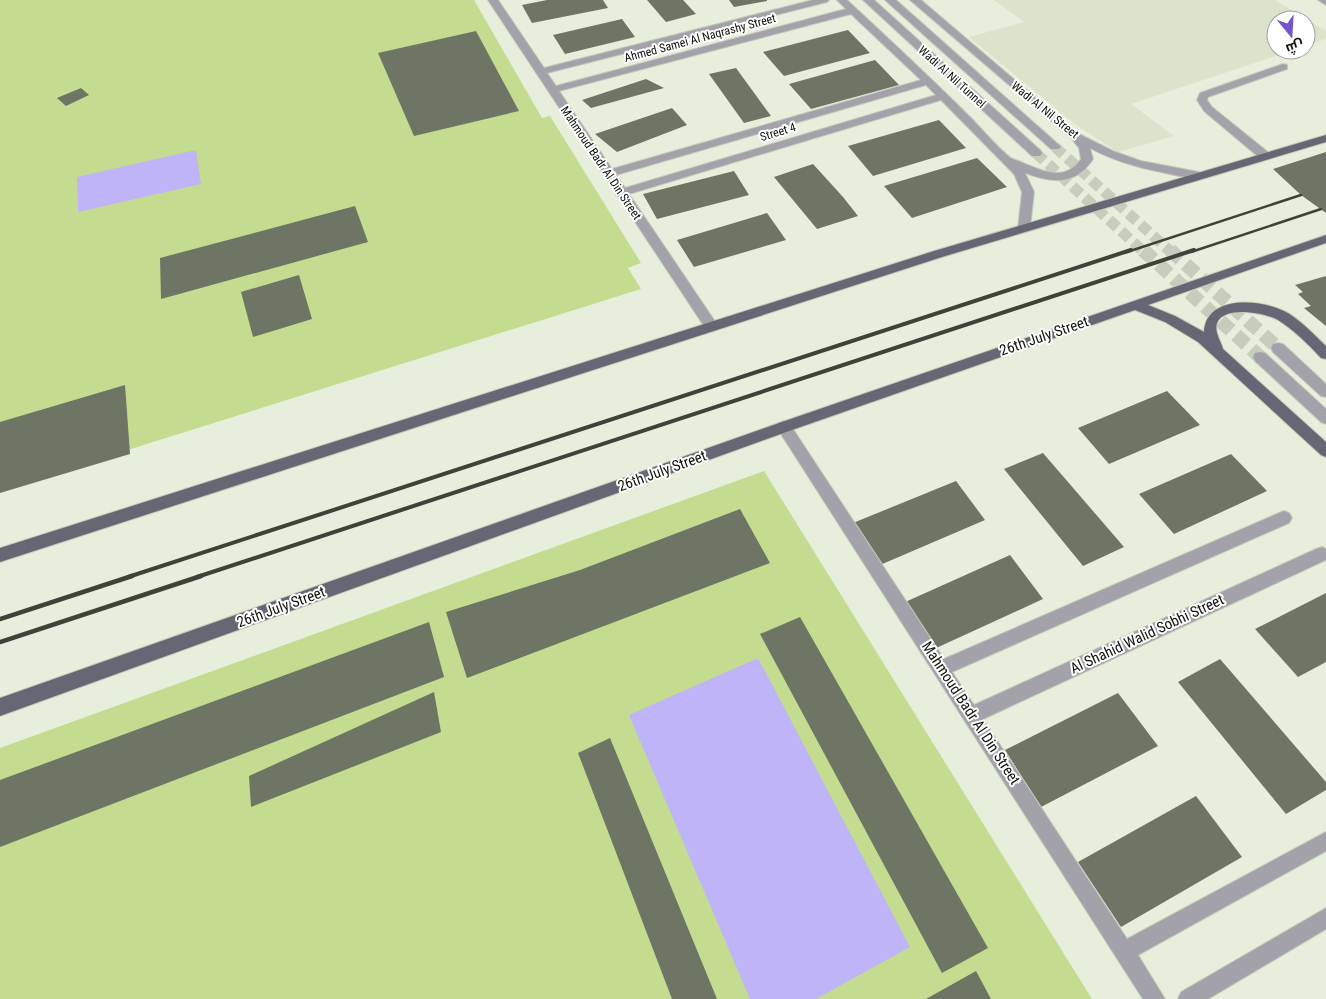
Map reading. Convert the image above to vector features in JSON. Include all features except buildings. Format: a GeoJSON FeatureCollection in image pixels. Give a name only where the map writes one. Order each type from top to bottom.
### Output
{"type":"FeatureCollection","features":[{"type":"Feature","properties":{"kind":"main road"},"geometry":{"type":"LineString","coordinates":[[0,555],[711,326],[1024,228],[1326,138]]}},
{"type":"Feature","properties":{"kind":"main road","name":"26th July Street"},"geometry":{"type":"LineString","coordinates":[[0,707],[784,427],[1326,239]]}},
{"type":"Feature","properties":{"kind":"main road"},"geometry":{"type":"LineString","coordinates":[[1134,305],[1179,323],[1203,338],[1326,451]]}},
{"type":"Feature","properties":{"kind":"main road"},"geometry":{"type":"LineString","coordinates":[[1218,350],[1212,340],[1210,330],[1212,322],[1217,314],[1237,306],[1257,308],[1278,314],[1290,322],[1326,354]]}},
{"type":"Feature","properties":{"kind":"street"},"geometry":{"type":"LineString","coordinates":[[494,1],[507,0]]}},
{"type":"Feature","properties":{"kind":"street","name":"Ahmed Samei Al Naqrashy Street"},"geometry":{"type":"LineString","coordinates":[[540,72],[824,0]]}},
{"type":"Feature","properties":{"kind":"street"},"geometry":{"type":"LineString","coordinates":[[842,0],[944,96],[1019,172],[1028,192],[1024,228]]}},
{"type":"Feature","properties":{"kind":"street","name":"Wadi Al Nil Tunnel"},"geometry":{"type":"LineString","coordinates":[[868,0],[1036,153]]}},
{"type":"Feature","properties":{"kind":"street","name":"Wadi Al Nil Tunnel"},"geometry":{"type":"LineString","coordinates":[[890,0],[1055,147]]}},
{"type":"Feature","properties":{"kind":"street","name":"Wadi Al Nil Street"},"geometry":{"type":"LineString","coordinates":[[914,0],[1073,135],[1109,154],[1139,164],[1199,176]]}},
{"type":"Feature","properties":{"kind":"street","name":"Mahmoud Badr Al Din Street"},"geometry":{"type":"LineString","coordinates":[[494,1],[620,193],[711,326]]}},
{"type":"Feature","properties":{"kind":"street","name":"Ahmed Samei Al Naqrashy Street"},"geometry":{"type":"LineString","coordinates":[[552,90],[853,10]]}},
{"type":"Feature","properties":{"kind":"street"},"geometry":{"type":"LineString","coordinates":[[725,25],[740,40]]}},
{"type":"Feature","properties":{"kind":"street"},"geometry":{"type":"LineString","coordinates":[[1265,156],[1208,109],[1202,100],[1204,96],[1283,67]]}},
{"type":"Feature","properties":{"kind":"street","name":"Street 4"},"geometry":{"type":"LineString","coordinates":[[608,174],[928,81]]}},
{"type":"Feature","properties":{"kind":"street","name":"Street 4"},"geometry":{"type":"LineString","coordinates":[[620,193],[944,96]]}},
{"type":"Feature","properties":{"kind":"street"},"geometry":{"type":"LineString","coordinates":[[1008,159],[1023,169],[1044,175],[1064,175],[1079,169],[1087,159],[1084,146],[1073,135]]}},
{"type":"Feature","properties":{"kind":"street"},"geometry":{"type":"LineString","coordinates":[[1278,348],[1326,392]]}},
{"type":"Feature","properties":{"kind":"street"},"geometry":{"type":"LineString","coordinates":[[1260,357],[1326,418]]}},
{"type":"Feature","properties":{"kind":"street","name":"Mahmoud Badr Al Din Street"},"geometry":{"type":"LineString","coordinates":[[784,427],[1156,999]]}},
{"type":"Feature","properties":{"kind":"street"},"geometry":{"type":"LineString","coordinates":[[942,668],[1284,518]]}},
{"type":"Feature","properties":{"kind":"street","name":"Al Shahid Walid Sobhi Street"},"geometry":{"type":"LineString","coordinates":[[972,715],[1322,554]]}},
{"type":"Feature","properties":{"kind":"street"},"geometry":{"type":"LineString","coordinates":[[1125,951],[1326,841]]}},
{"type":"Feature","properties":{"kind":"street"},"geometry":{"type":"LineString","coordinates":[[1188,999],[1326,918]]}},
{"type":"Feature","properties":{"kind":"shaded area"},"geometry":{"type":"Polygon","coordinates":[[[994,0],[1275,0],[1291,10],[1266,10],[1266,59],[1131,104],[1174,136],[1118,152],[1076,125],[969,37],[1024,22],[994,0]]]}},
{"type":"Feature","properties":{"kind":"shaded area"},"geometry":{"type":"Polygon","coordinates":[[[1316,25],[1326,31],[1326,39],[1316,42],[1316,25]]]}},
{"type":"Feature","properties":{"kind":"shaded area"},"geometry":{"type":"Polygon","coordinates":[[[196,150],[201,184],[78,212],[77,177],[196,150]]]}},
{"type":"Feature","properties":{"kind":"shaded area"},"geometry":{"type":"Polygon","coordinates":[[[758,658],[910,947],[816,999],[750,999],[629,715],[758,658]]]}},
{"type":"Feature","properties":{"kind":"green space"},"geometry":{"type":"Polygon","coordinates":[[[0,0],[474,0],[542,118],[550,116],[641,263],[628,268],[641,289],[0,490],[0,0]]]}},
{"type":"Feature","properties":{"kind":"green space"},"geometry":{"type":"Polygon","coordinates":[[[764,471],[1092,999],[0,999],[0,748],[764,471]]]}},
{"type":"Feature","properties":{"kind":"tunnel"},"geometry":{"type":"LineString","coordinates":[[1055,147],[1171,252]]}},
{"type":"Feature","properties":{"kind":"tunnel"},"geometry":{"type":"LineString","coordinates":[[1036,153],[1144,252]]}},
{"type":"Feature","properties":{"kind":"tunnel"},"geometry":{"type":"LineString","coordinates":[[1143,250],[1260,357]]}},
{"type":"Feature","properties":{"kind":"tunnel"},"geometry":{"type":"LineString","coordinates":[[1170,250],[1278,348]]}},
{"type":"Feature","properties":{"kind":"railway"},"geometry":{"type":"LineString","coordinates":[[1127,252],[1301,195]]}},
{"type":"Feature","properties":{"kind":"railway"},"geometry":{"type":"LineString","coordinates":[[1191,252],[1321,209]]}},
{"type":"Feature","properties":{"kind":"railway"},"geometry":{"type":"LineString","coordinates":[[128,577],[1131,250]]}},
{"type":"Feature","properties":{"kind":"railway"},"geometry":{"type":"LineString","coordinates":[[197,577],[1194,250]]}},
{"type":"Feature","properties":{"kind":"railway"},"geometry":{"type":"LineString","coordinates":[[0,619],[132,576]]}},
{"type":"Feature","properties":{"kind":"railway"},"geometry":{"type":"LineString","coordinates":[[0,642],[201,576]]}}]}
